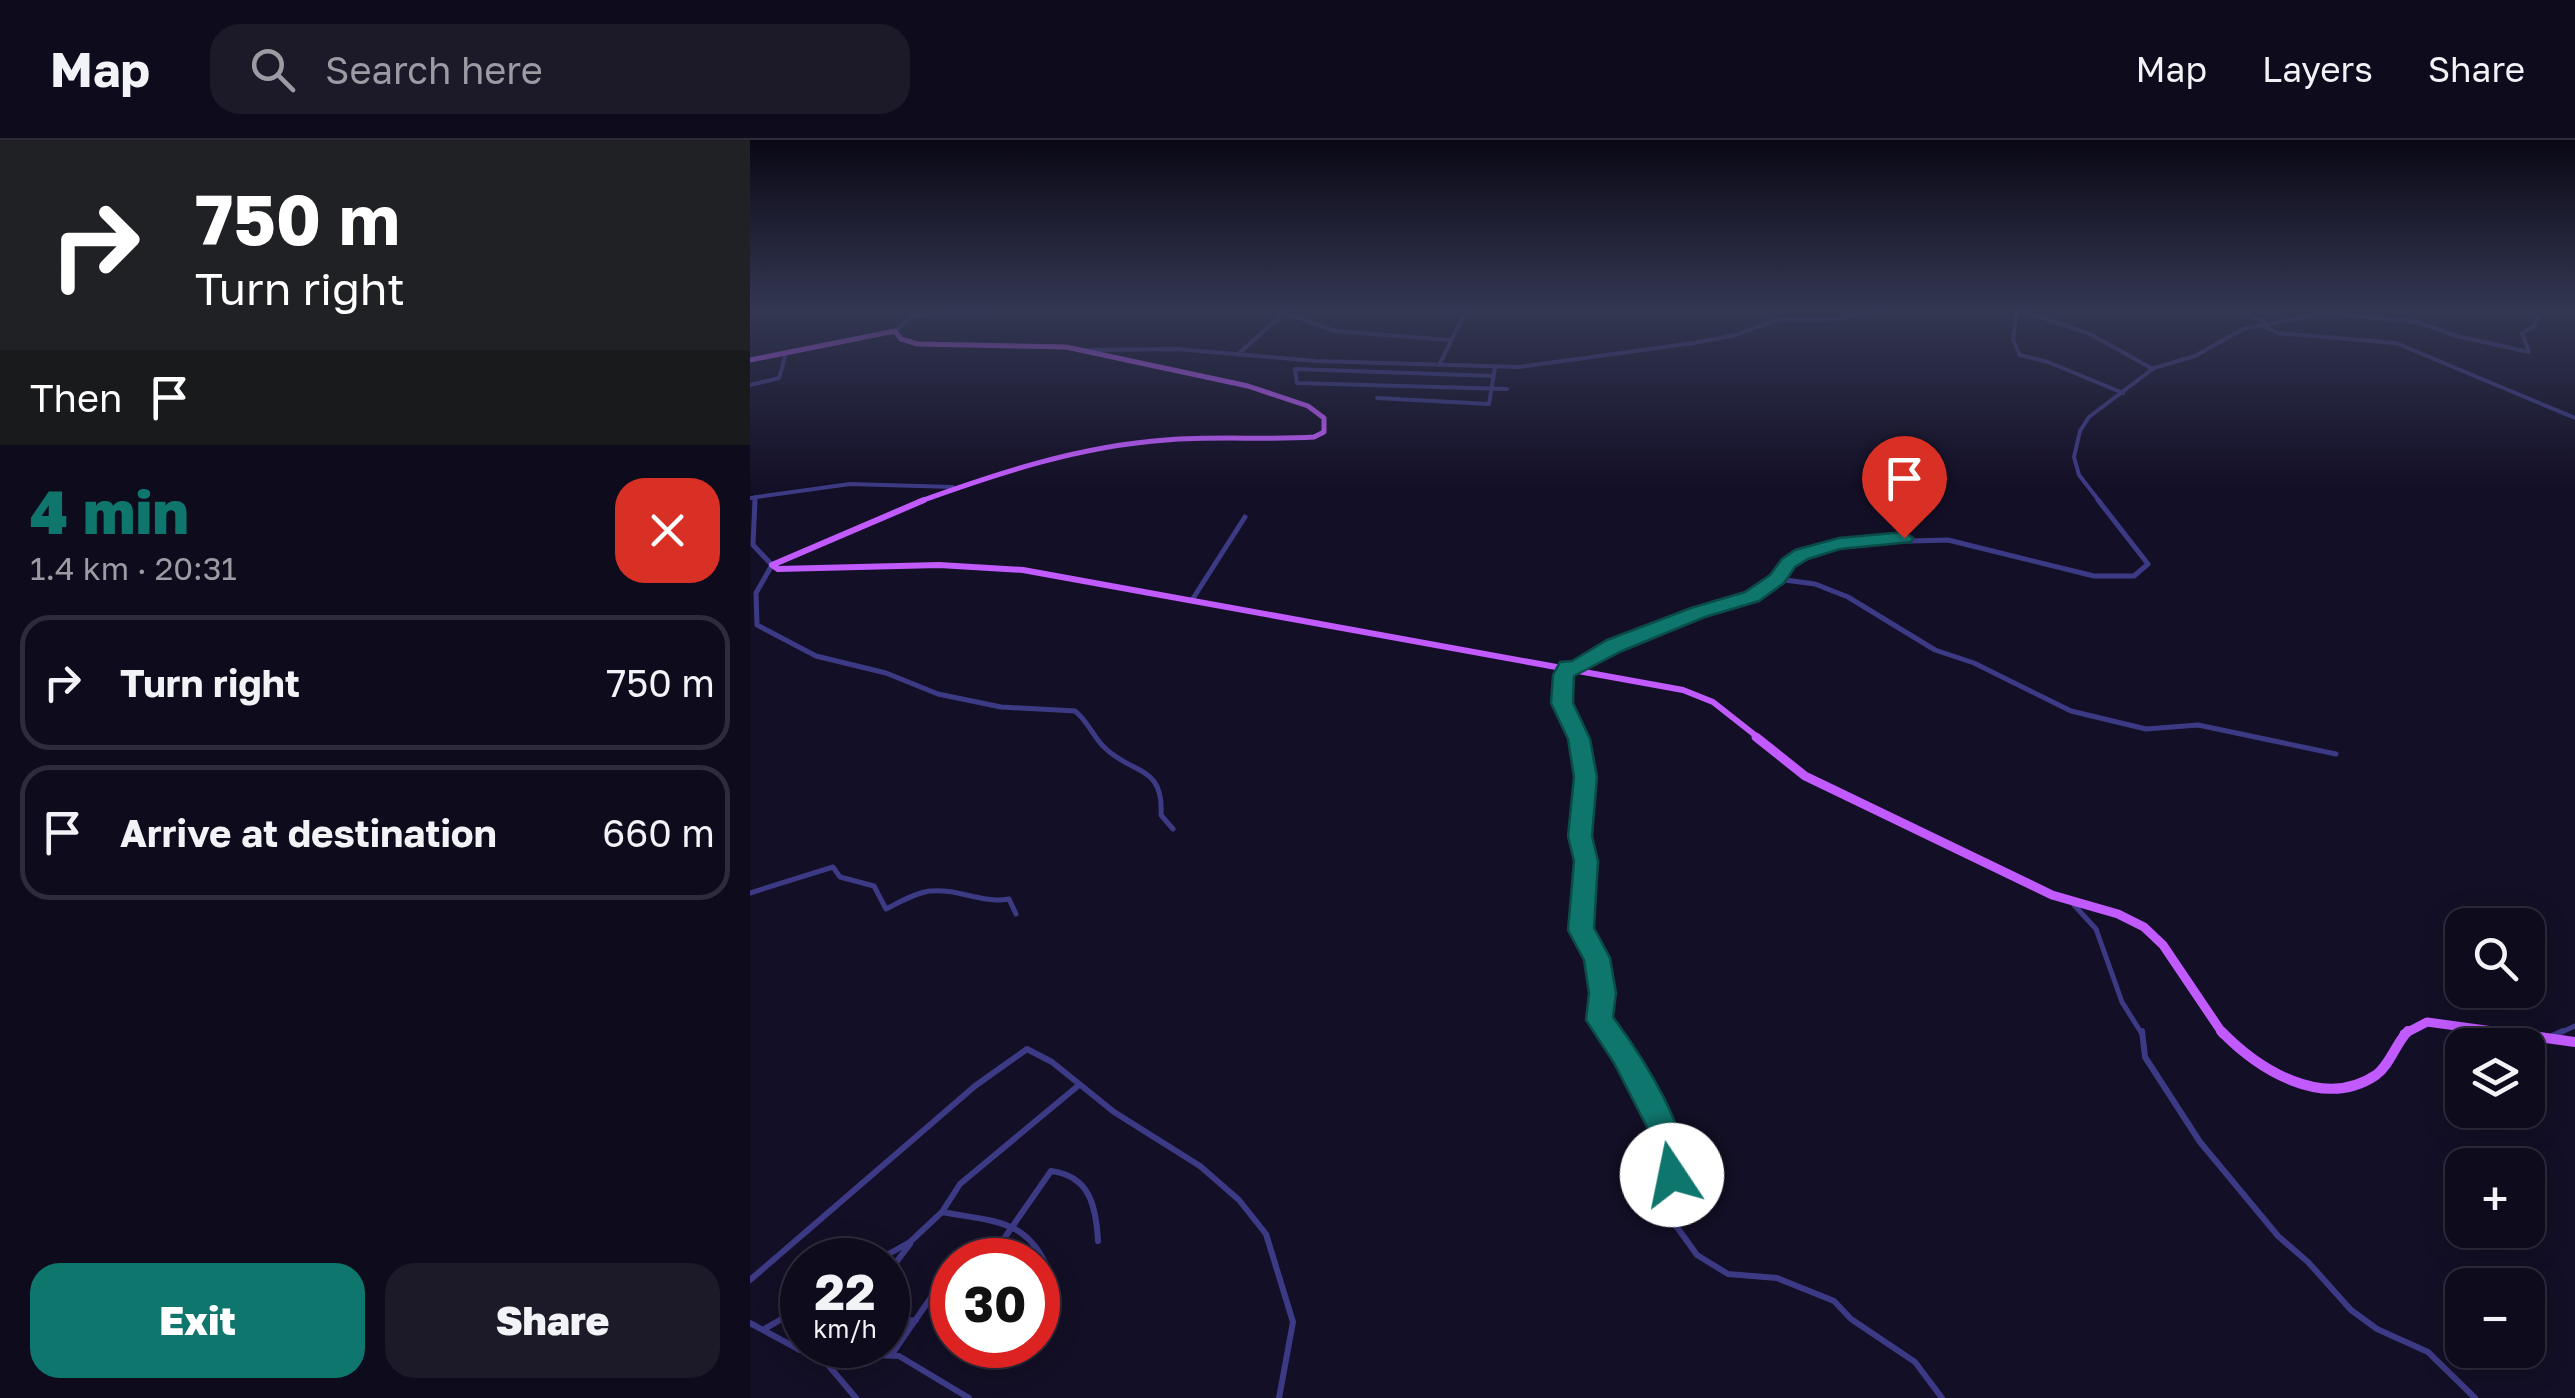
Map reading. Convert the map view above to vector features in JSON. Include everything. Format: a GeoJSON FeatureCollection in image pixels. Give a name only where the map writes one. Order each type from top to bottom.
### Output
{"type":"FeatureCollection","features":[{"type":"Feature","properties":{"kind":"main road"},"geometry":{"type":"LineString","coordinates":[[772,565],[953,487],[1130,444],[1307,438],[1324,432],[1324,418],[1318,412],[1270,393],[1164,369]]}},
{"type":"Feature","properties":{"kind":"main road"},"geometry":{"type":"LineString","coordinates":[[772,565],[782,570],[905,565],[1000,567],[1571,668],[1697,695],[1712,702],[1804,776],[1922,835],[2068,900],[2118,914],[2153,934],[2222,1034],[2256,1062],[2302,1086],[2328,1089],[2370,1079],[2380,1073],[2406,1033],[2426,1022],[2575,1042]]}},
{"type":"Feature","properties":{"kind":"street"},"geometry":{"type":"LineString","coordinates":[[750,385],[780,378],[782,369]]}},
{"type":"Feature","properties":{"kind":"street"},"geometry":{"type":"LineString","coordinates":[[1296,369],[1297,384],[1507,389]]}},
{"type":"Feature","properties":{"kind":"street"},"geometry":{"type":"LineString","coordinates":[[1313,369],[1494,376]]}},
{"type":"Feature","properties":{"kind":"street"},"geometry":{"type":"LineString","coordinates":[[1377,398],[1488,404],[1496,369]]}},
{"type":"Feature","properties":{"kind":"street"},"geometry":{"type":"LineString","coordinates":[[2066,369],[2124,394]]}},
{"type":"Feature","properties":{"kind":"street"},"geometry":{"type":"LineString","coordinates":[[1942,1398],[1915,1362],[1851,1319],[1834,1301],[1777,1278],[1728,1274],[1696,1255],[1673,1224],[1669,1216],[1672,1175],[1664,1132],[1624,1054],[1602,1028],[1597,958],[1581,930],[1586,861],[1580,820],[1586,785],[1579,739],[1562,703],[1561,686],[1571,668],[1698,612],[1752,597],[1777,579],[1796,557],[1828,545],[1928,538],[1969,544],[2108,578],[2140,572],[2148,566],[2145,559],[2075,470],[2078,436],[2086,422],[2153,369]]}},
{"type":"Feature","properties":{"kind":"street"},"geometry":{"type":"LineString","coordinates":[[2457,369],[2575,418]]}},
{"type":"Feature","properties":{"kind":"street"},"geometry":{"type":"LineString","coordinates":[[953,487],[869,483],[753,498],[754,546],[772,565],[757,581],[751,610],[757,626],[816,656],[881,672],[919,688],[978,704],[1079,713],[1109,751],[1154,779],[1163,796],[1161,815],[1173,829]]}},
{"type":"Feature","properties":{"kind":"street"},"geometry":{"type":"LineString","coordinates":[[1192,600],[1245,517]]}},
{"type":"Feature","properties":{"kind":"street"},"geometry":{"type":"LineString","coordinates":[[1777,579],[1815,584],[1848,597],[1935,650],[1992,671],[2071,712],[2146,730],[2198,725],[2336,754]]}},
{"type":"Feature","properties":{"kind":"street"},"geometry":{"type":"LineString","coordinates":[[750,894],[834,867],[840,878],[874,886],[885,908],[925,892],[940,891],[998,902],[1009,899],[1016,914]]}},
{"type":"Feature","properties":{"kind":"street"},"geometry":{"type":"LineString","coordinates":[[2068,900],[2096,929],[2122,1002],[2141,1027],[2146,1057],[2200,1142],[2278,1236],[2351,1310],[2377,1329],[2428,1352],[2475,1398]]}},
{"type":"Feature","properties":{"kind":"street"},"geometry":{"type":"LineString","coordinates":[[2550,1036],[2575,1026]]}},
{"type":"Feature","properties":{"kind":"street"},"geometry":{"type":"LineString","coordinates":[[750,1280],[975,1086],[1027,1049],[1052,1062],[1126,1121],[1200,1166],[1238,1200],[1266,1234],[1292,1312],[1278,1398]]}},
{"type":"Feature","properties":{"kind":"street"},"geometry":{"type":"LineString","coordinates":[[910,1242],[942,1212],[960,1184],[1079,1085]]}},
{"type":"Feature","properties":{"kind":"street"},"geometry":{"type":"LineString","coordinates":[[1005,1238],[1047,1172],[1064,1172],[1089,1190],[1097,1216],[1098,1241]]}},
{"type":"Feature","properties":{"kind":"street"},"geometry":{"type":"LineString","coordinates":[[942,1212],[1013,1227],[1029,1238]]}},
{"type":"Feature","properties":{"kind":"street"},"geometry":{"type":"LineString","coordinates":[[910,1328],[930,1300]]}},
{"type":"Feature","properties":{"kind":"street"},"geometry":{"type":"LineString","coordinates":[[763,1330],[780,1320]]}},
{"type":"Feature","properties":{"kind":"street"},"geometry":{"type":"LineString","coordinates":[[910,1320],[916,1320]]}},
{"type":"Feature","properties":{"kind":"street"},"geometry":{"type":"LineString","coordinates":[[750,1323],[780,1339]]}},
{"type":"Feature","properties":{"kind":"street"},"geometry":{"type":"LineString","coordinates":[[910,1360],[968,1398]]}},
{"type":"Feature","properties":{"kind":"street"},"geometry":{"type":"LineString","coordinates":[[831,1368],[856,1398]]}},
{"type":"Feature","properties":{"kind":"route"},"geometry":{"type":"LineString","coordinates":[[1672,1175],[1661,1124],[1624,1054],[1599,1020],[1602,985],[1597,958],[1581,930],[1586,861],[1580,820],[1585,777],[1579,739],[1562,703],[1564,675],[1567,668],[1575,669],[1606,649],[1698,612],[1752,597],[1802,554],[1828,545],[1904,538]]}}]}
